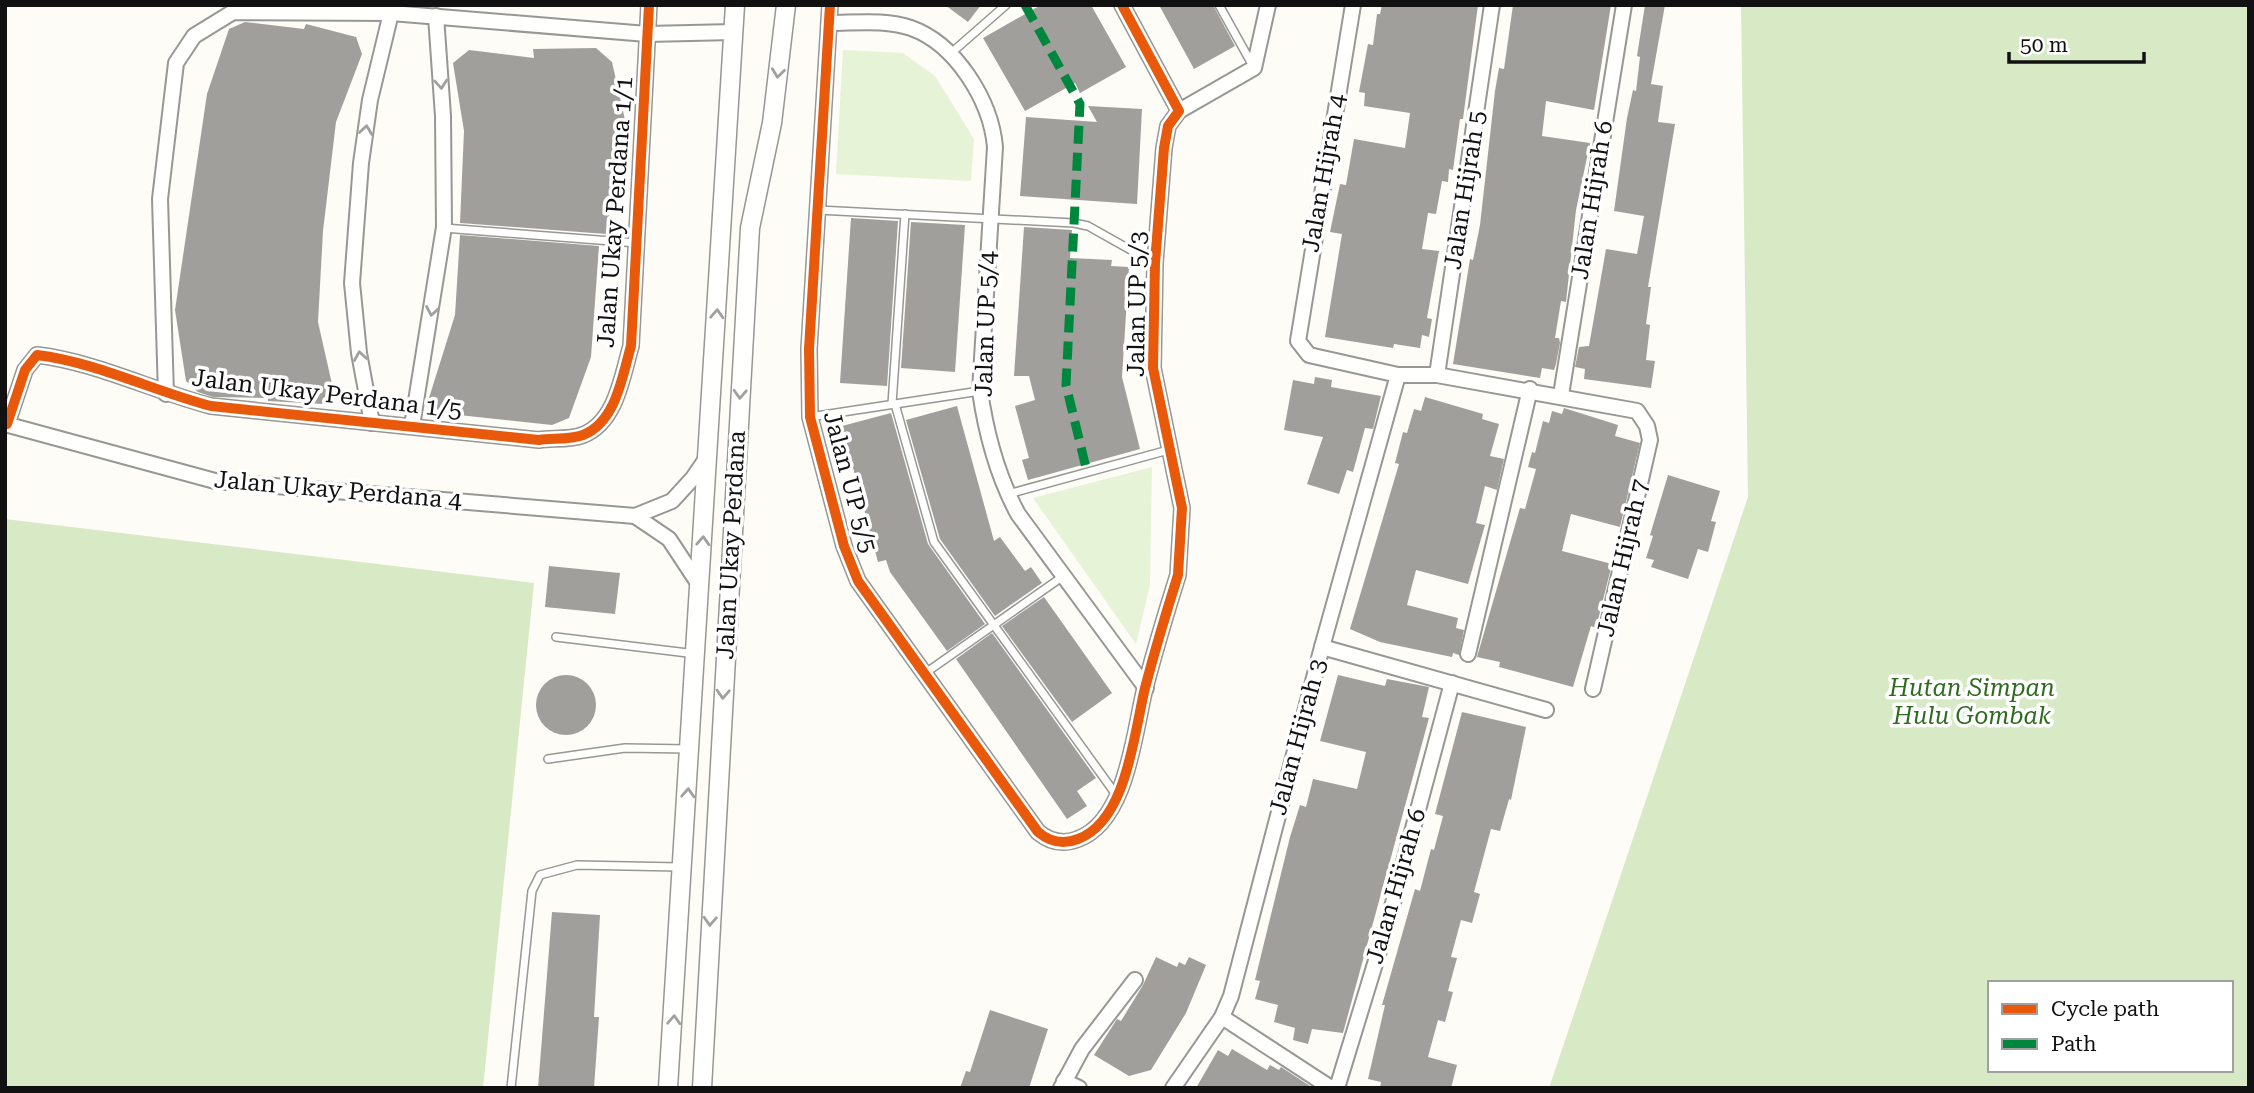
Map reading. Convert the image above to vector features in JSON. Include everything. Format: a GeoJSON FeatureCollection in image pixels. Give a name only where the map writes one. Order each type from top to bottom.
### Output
{"type":"FeatureCollection","features":[{"type":"Feature","properties":{"kind":"street","name":"Jalan Ukay Perdana 1/1"},"geometry":{"type":"LineString","coordinates":[[606,419],[619,388],[631,346],[649,5]]}},
{"type":"Feature","properties":{"kind":"street","name":"Jalan Ukay Perdana"},"geometry":{"type":"LineString","coordinates":[[668,1088],[684,867],[735,5]]}},
{"type":"Feature","properties":{"kind":"street","name":"Jalan Ukay Perdana"},"geometry":{"type":"LineString","coordinates":[[702,1088],[750,228],[772,123],[786,5]]}},
{"type":"Feature","properties":{"kind":"street","name":"Jalan UP 5/5"},"geometry":{"type":"LineString","coordinates":[[830,5],[810,349],[810,417],[849,564],[879,612],[1038,832],[1052,841],[1072,841]]}},
{"type":"Feature","properties":{"kind":"street"},"geometry":{"type":"LineString","coordinates":[[1122,5],[1179,111],[1254,68],[1268,5]]}},
{"type":"Feature","properties":{"kind":"street","name":"Jalan Hijrah 4"},"geometry":{"type":"LineString","coordinates":[[1353,5],[1298,341],[1309,355],[1398,375]]}},
{"type":"Feature","properties":{"kind":"street","name":"Jalan Hijrah 5"},"geometry":{"type":"LineString","coordinates":[[1437,375],[1492,5]]}},
{"type":"Feature","properties":{"kind":"street","name":"Jalan Hijrah 6"},"geometry":{"type":"LineString","coordinates":[[1561,395],[1624,5]]}},
{"type":"Feature","properties":{"kind":"street"},"geometry":{"type":"LineString","coordinates":[[166,394],[160,199],[176,63],[194,36],[233,12],[391,13],[647,34],[734,32]]}},
{"type":"Feature","properties":{"kind":"street"},"geometry":{"type":"LineString","coordinates":[[372,423],[359,353],[352,283],[361,163],[370,100],[391,13]]}},
{"type":"Feature","properties":{"kind":"street"},"geometry":{"type":"LineString","coordinates":[[412,426],[443,228],[443,116],[436,16]]}},
{"type":"Feature","properties":{"kind":"street","name":"Jalan UP 5/4"},"geometry":{"type":"LineString","coordinates":[[829,23],[890,23],[912,28],[950,54],[982,101],[993,128],[995,147],[980,391],[984,417],[1007,494],[1062,577],[1146,688]]}},
{"type":"Feature","properties":{"kind":"street","name":"Jalan UP 5/3"},"geometry":{"type":"LineString","coordinates":[[1072,841],[1087,836],[1100,825],[1117,796],[1178,575],[1182,547],[1182,508],[1172,449],[1153,368],[1155,263],[1164,148],[1168,126],[1179,111]]}},
{"type":"Feature","properties":{"kind":"street","name":"Jalan Ukay Perdana 1/5"},"geometry":{"type":"LineString","coordinates":[[6,424],[24,370],[37,355],[66,358],[211,407],[538,440],[582,435],[606,419]]}},
{"type":"Feature","properties":{"kind":"street"},"geometry":{"type":"LineString","coordinates":[[1398,375],[1437,375],[1561,395]]}},
{"type":"Feature","properties":{"kind":"street","name":"Jalan Hijrah 3"},"geometry":{"type":"LineString","coordinates":[[1173,1088],[1222,1017],[1231,996],[1322,646],[1398,375]]}},
{"type":"Feature","properties":{"kind":"street"},"geometry":{"type":"LineString","coordinates":[[1468,654],[1530,389]]}},
{"type":"Feature","properties":{"kind":"street","name":"Jalan Hijrah 7"},"geometry":{"type":"LineString","coordinates":[[1561,395],[1637,411],[1647,426],[1650,440],[1593,689]]}},
{"type":"Feature","properties":{"kind":"street","name":"Jalan Ukay Perdana 4"},"geometry":{"type":"LineString","coordinates":[[6,424],[215,481],[635,516],[672,501],[693,478],[708,455]]}},
{"type":"Feature","properties":{"kind":"street","name":"Jalan Ukay Perdana 4"},"geometry":{"type":"LineString","coordinates":[[635,516],[669,539],[701,587]]}},
{"type":"Feature","properties":{"kind":"street"},"geometry":{"type":"LineString","coordinates":[[1322,646],[1546,710]]}},
{"type":"Feature","properties":{"kind":"street","name":"Jalan Hijrah 6"},"geometry":{"type":"LineString","coordinates":[[1337,1088],[1389,918],[1452,683]]}},
{"type":"Feature","properties":{"kind":"street"},"geometry":{"type":"LineString","coordinates":[[1079,1088],[1062,1084],[1082,1049],[1135,980]]}},
{"type":"Feature","properties":{"kind":"street"},"geometry":{"type":"LineString","coordinates":[[1222,1017],[1331,1088]]}},
{"type":"Feature","properties":{"kind":"lane"},"geometry":{"type":"LineString","coordinates":[[950,54],[1006,5]]}},
{"type":"Feature","properties":{"kind":"lane"},"geometry":{"type":"LineString","coordinates":[[1219,5],[1254,68]]}},
{"type":"Feature","properties":{"kind":"lane"},"geometry":{"type":"LineString","coordinates":[[818,210],[990,218],[1088,226],[1155,263]]}},
{"type":"Feature","properties":{"kind":"lane"},"geometry":{"type":"LineString","coordinates":[[905,214],[893,404],[934,542],[1117,796]]}},
{"type":"Feature","properties":{"kind":"lane"},"geometry":{"type":"LineString","coordinates":[[443,228],[637,243]]}},
{"type":"Feature","properties":{"kind":"lane"},"geometry":{"type":"LineString","coordinates":[[810,417],[980,391]]}},
{"type":"Feature","properties":{"kind":"lane"},"geometry":{"type":"LineString","coordinates":[[1007,494],[1172,449]]}},
{"type":"Feature","properties":{"kind":"lane"},"geometry":{"type":"LineString","coordinates":[[924,674],[1062,577]]}},
{"type":"Feature","properties":{"kind":"lane"},"geometry":{"type":"LineString","coordinates":[[556,637],[696,654]]}},
{"type":"Feature","properties":{"kind":"lane"},"geometry":{"type":"LineString","coordinates":[[548,759],[625,748],[691,749]]}},
{"type":"Feature","properties":{"kind":"lane"},"geometry":{"type":"LineString","coordinates":[[511,1088],[531,891],[540,875],[577,865],[684,867]]}},
{"type":"Feature","properties":{"kind":"green space","name":"Hutan Simpan Hulu Gombak"},"geometry":{"type":"Polygon","coordinates":[[[1741,5],[2249,5],[2249,1088],[1549,1088],[1748,497],[1741,5]]]}},
{"type":"Feature","properties":{"kind":"green space"},"geometry":{"type":"Polygon","coordinates":[[[843,50],[903,53],[935,76],[974,139],[971,181],[836,174],[843,50]]]}},
{"type":"Feature","properties":{"kind":"green space"},"geometry":{"type":"Polygon","coordinates":[[[1152,467],[1150,585],[1136,644],[1033,498],[1152,467]]]}},
{"type":"Feature","properties":{"kind":"green space"},"geometry":{"type":"Polygon","coordinates":[[[5,519],[534,583],[483,1088],[5,1088],[5,519]]]}},
{"type":"Feature","properties":{"kind":"building"},"geometry":{"type":"Polygon","coordinates":[[[945,5],[981,5],[968,22],[945,5]]]}},
{"type":"Feature","properties":{"kind":"building"},"geometry":{"type":"Polygon","coordinates":[[[1041,5],[1091,5],[1126,67],[1080,93],[1075,83],[1025,111],[983,38],[1041,5]]]}},
{"type":"Feature","properties":{"kind":"building"},"geometry":{"type":"Polygon","coordinates":[[[1159,5],[1213,5],[1235,46],[1194,69],[1159,5]]]}},
{"type":"Feature","properties":{"kind":"building"},"geometry":{"type":"Polygon","coordinates":[[[1382,5],[1478,5],[1463,119],[1460,119],[1453,170],[1449,169],[1448,182],[1442,181],[1436,214],[1428,213],[1422,249],[1439,251],[1427,318],[1432,319],[1429,337],[1422,335],[1420,348],[1394,344],[1393,348],[1325,337],[1342,234],[1330,232],[1340,184],[1346,185],[1354,139],[1405,148],[1410,113],[1364,106],[1365,93],[1359,92],[1368,44],[1373,45],[1377,14],[1380,14],[1382,5]]]}},
{"type":"Feature","properties":{"kind":"building"},"geometry":{"type":"Polygon","coordinates":[[[1513,5],[1611,5],[1594,110],[1546,101],[1542,136],[1590,143],[1576,210],[1566,302],[1561,301],[1555,338],[1559,338],[1560,343],[1556,364],[1554,370],[1542,368],[1540,378],[1453,364],[1470,259],[1473,260],[1480,225],[1495,91],[1499,68],[1504,69],[1513,5]]]}},
{"type":"Feature","properties":{"kind":"building"},"geometry":{"type":"Polygon","coordinates":[[[1645,5],[1665,5],[1651,84],[1663,86],[1658,122],[1675,124],[1648,287],[1651,287],[1646,324],[1650,325],[1646,360],[1655,361],[1651,388],[1584,379],[1585,369],[1575,367],[1579,347],[1589,346],[1606,249],[1637,254],[1644,216],[1614,211],[1627,118],[1633,90],[1636,91],[1640,57],[1637,56],[1645,5]]]}},
{"type":"Feature","properties":{"kind":"building"},"geometry":{"type":"Polygon","coordinates":[[[245,22],[304,29],[306,24],[356,37],[362,54],[336,122],[323,231],[318,322],[334,393],[323,404],[268,401],[268,398],[213,397],[198,392],[186,381],[175,310],[207,94],[229,29],[245,22]]]}},
{"type":"Feature","properties":{"kind":"building"},"geometry":{"type":"Polygon","coordinates":[[[596,48],[612,62],[625,120],[606,234],[460,223],[464,131],[453,63],[469,50],[534,58],[533,49],[596,48]]]}},
{"type":"Feature","properties":{"kind":"building"},"geometry":{"type":"Polygon","coordinates":[[[1088,106],[1142,109],[1137,204],[1020,196],[1026,117],[1097,122],[1088,106]]]}},
{"type":"Feature","properties":{"kind":"building"},"geometry":{"type":"Polygon","coordinates":[[[851,218],[898,221],[887,386],[840,383],[851,218]]]}},
{"type":"Feature","properties":{"kind":"building"},"geometry":{"type":"Polygon","coordinates":[[[911,222],[965,225],[955,372],[901,368],[911,222]]]}},
{"type":"Feature","properties":{"kind":"building"},"geometry":{"type":"Polygon","coordinates":[[[1024,227],[1072,230],[1070,258],[1112,260],[1111,266],[1129,267],[1122,377],[1140,449],[1028,480],[1022,460],[1029,458],[1015,406],[1035,400],[1029,376],[1014,376],[1024,227]]]}},
{"type":"Feature","properties":{"kind":"building"},"geometry":{"type":"Polygon","coordinates":[[[460,235],[599,246],[591,357],[569,418],[552,425],[440,413],[429,398],[455,315],[460,235]]]}},
{"type":"Feature","properties":{"kind":"building"},"geometry":{"type":"Polygon","coordinates":[[[1315,377],[1332,380],[1331,387],[1381,396],[1373,429],[1365,428],[1353,472],[1347,470],[1339,494],[1307,484],[1323,437],[1284,430],[1293,380],[1314,384],[1315,377]]]}},
{"type":"Feature","properties":{"kind":"building"},"geometry":{"type":"Polygon","coordinates":[[[1425,397],[1483,414],[1482,419],[1499,424],[1490,456],[1504,459],[1497,490],[1485,486],[1476,523],[1485,525],[1468,584],[1416,570],[1407,605],[1458,618],[1456,628],[1464,630],[1459,655],[1453,653],[1452,657],[1380,642],[1350,629],[1399,464],[1395,463],[1403,432],[1407,433],[1414,409],[1421,411],[1425,397]]]}},
{"type":"Feature","properties":{"kind":"building"},"geometry":{"type":"Polygon","coordinates":[[[957,406],[994,541],[1000,537],[1025,571],[1031,567],[1042,583],[995,616],[940,539],[906,420],[957,406]]]}},
{"type":"Feature","properties":{"kind":"building"},"geometry":{"type":"Polygon","coordinates":[[[1564,408],[1618,425],[1615,436],[1640,443],[1620,527],[1571,514],[1562,551],[1612,564],[1596,628],[1591,626],[1573,687],[1499,667],[1500,662],[1477,657],[1520,508],[1525,509],[1536,469],[1528,467],[1532,452],[1535,453],[1543,421],[1549,423],[1552,411],[1562,414],[1564,408]]]}},
{"type":"Feature","properties":{"kind":"building"},"geometry":{"type":"Polygon","coordinates":[[[891,413],[928,544],[985,624],[947,651],[890,572],[886,560],[878,562],[842,426],[891,413]]]}},
{"type":"Feature","properties":{"kind":"building"},"geometry":{"type":"Polygon","coordinates":[[[1668,475],[1720,491],[1711,521],[1716,522],[1708,552],[1698,549],[1688,579],[1651,567],[1654,560],[1646,558],[1668,475]]]}},
{"type":"Feature","properties":{"kind":"building"},"geometry":{"type":"Polygon","coordinates":[[[549,566],[620,573],[615,614],[545,607],[549,566]]]}},
{"type":"Feature","properties":{"kind":"building"},"geometry":{"type":"Polygon","coordinates":[[[1044,597],[1112,693],[1072,722],[1002,626],[1044,597]]]}},
{"type":"Feature","properties":{"kind":"building"},"geometry":{"type":"Polygon","coordinates":[[[992,633],[1096,778],[1077,791],[1087,806],[1067,819],[956,659],[992,633]]]}},
{"type":"Feature","properties":{"kind":"building"},"geometry":{"type":"Polygon","coordinates":[[[560,675],[572,675],[591,688],[596,705],[594,717],[583,730],[572,735],[560,735],[541,722],[536,711],[536,699],[549,680],[560,675]]]}},
{"type":"Feature","properties":{"kind":"building"},"geometry":{"type":"Polygon","coordinates":[[[1338,675],[1385,686],[1387,679],[1429,687],[1422,717],[1429,718],[1343,1033],[1312,1029],[1308,1044],[1293,1040],[1295,1028],[1274,1022],[1278,1005],[1255,999],[1260,981],[1255,980],[1290,837],[1300,805],[1306,807],[1313,779],[1357,789],[1366,752],[1320,741],[1338,675]]]}},
{"type":"Feature","properties":{"kind":"building"},"geometry":{"type":"Polygon","coordinates":[[[1462,712],[1526,727],[1511,800],[1509,799],[1500,831],[1491,829],[1474,892],[1480,894],[1472,923],[1461,920],[1451,957],[1457,958],[1448,991],[1453,992],[1445,1022],[1438,1020],[1428,1057],[1457,1065],[1451,1088],[1380,1088],[1381,1082],[1368,1079],[1385,1005],[1382,1005],[1415,889],[1420,891],[1431,849],[1434,850],[1443,816],[1435,814],[1462,712]]]}},
{"type":"Feature","properties":{"kind":"building"},"geometry":{"type":"Polygon","coordinates":[[[552,912],[600,915],[594,1017],[599,1017],[594,1088],[538,1088],[552,912]]]}},
{"type":"Feature","properties":{"kind":"building"},"geometry":{"type":"Polygon","coordinates":[[[1156,957],[1177,967],[1179,962],[1185,965],[1189,957],[1206,965],[1186,1013],[1151,1070],[1129,1076],[1094,1055],[1117,1019],[1121,1021],[1156,957]]]}},
{"type":"Feature","properties":{"kind":"building"},"geometry":{"type":"Polygon","coordinates":[[[990,1010],[1048,1029],[1029,1088],[960,1088],[966,1071],[970,1072],[990,1010]]]}},
{"type":"Feature","properties":{"kind":"building"},"geometry":{"type":"Polygon","coordinates":[[[1232,1049],[1267,1070],[1270,1065],[1279,1070],[1281,1067],[1313,1088],[1196,1088],[1218,1050],[1228,1056],[1232,1049]]]}},
{"type":"Feature","properties":{"kind":"marked path"},"geometry":{"type":"LineString","coordinates":[[1025,5],[1080,104],[1066,385],[1087,472]]}},
{"type":"Feature","properties":{"kind":"cycle path"},"geometry":{"type":"LineString","coordinates":[[7,424],[25,370],[37,355],[103,370],[211,406],[539,440],[578,437],[594,429],[603,420],[616,397],[631,346],[649,5]]}},
{"type":"Feature","properties":{"kind":"cycle path"},"geometry":{"type":"LineString","coordinates":[[830,5],[809,349],[810,417],[844,546],[858,581],[1038,832],[1062,842],[1078,839],[1094,829],[1108,814],[1118,795],[1126,774],[1145,688],[1178,575],[1182,508],[1153,368],[1155,263],[1164,148],[1168,126],[1179,111],[1122,5]]}}]}
